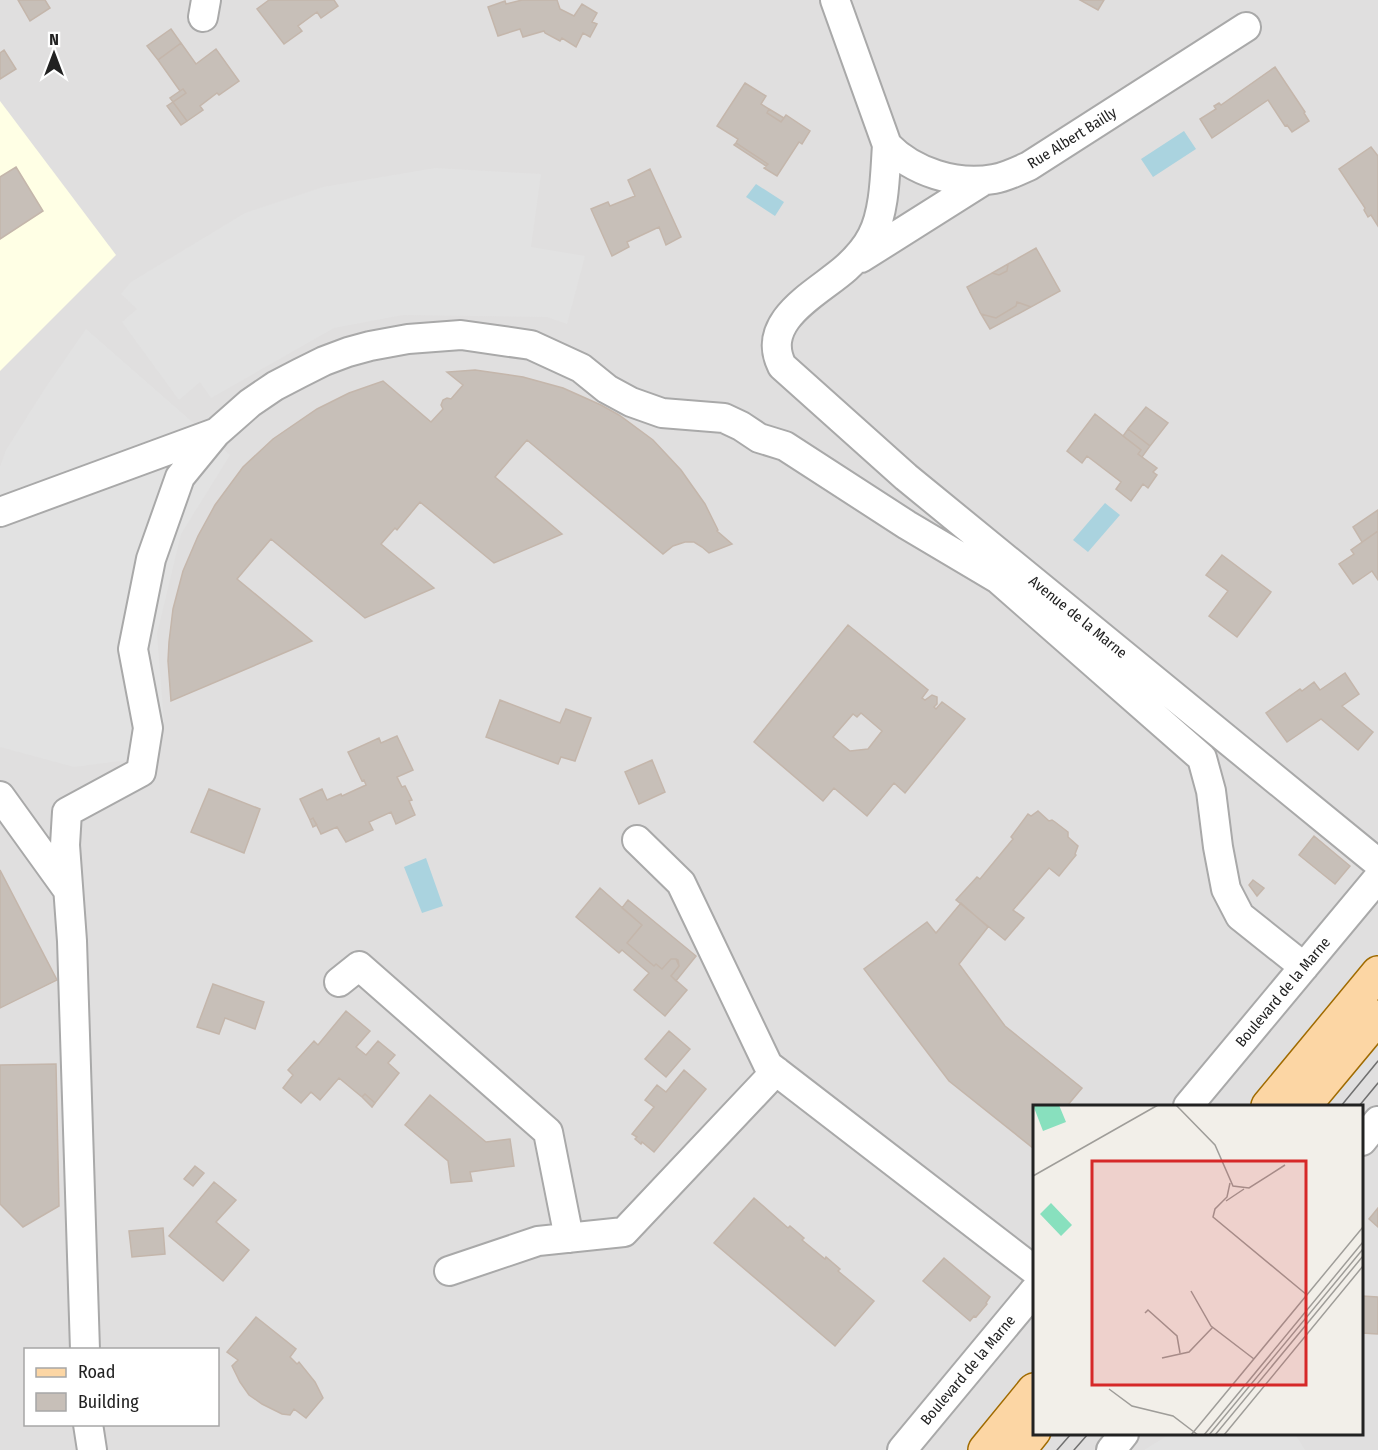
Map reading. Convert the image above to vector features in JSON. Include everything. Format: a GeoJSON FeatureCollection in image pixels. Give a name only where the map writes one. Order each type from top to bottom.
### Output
{"type":"FeatureCollection","features":[{"type":"Feature","properties":{"kind":"main road"},"geometry":{"type":"LineString","coordinates":[[1270,1105],[1378,974]]}},
{"type":"Feature","properties":{"kind":"main road"},"geometry":{"type":"LineString","coordinates":[[1306,1105],[1378,1017]]}},
{"type":"Feature","properties":{"kind":"main road"},"geometry":{"type":"LineString","coordinates":[[985,1450],[1033,1392]]}},
{"type":"Feature","properties":{"kind":"main road"},"geometry":{"type":"LineString","coordinates":[[1019,1450],[1033,1433]]}},
{"type":"Feature","properties":{"kind":"street"},"geometry":{"type":"LineString","coordinates":[[835,0],[887,145],[878,220],[873,235],[847,267]]}},
{"type":"Feature","properties":{"kind":"street","name":"Rue Albert Bailly"},"geometry":{"type":"LineString","coordinates":[[887,145],[911,165],[928,172],[968,181],[996,179],[1029,166],[1246,27]]}},
{"type":"Feature","properties":{"kind":"street"},"geometry":{"type":"LineString","coordinates":[[847,267],[983,181]]}},
{"type":"Feature","properties":{"kind":"street","name":"Avenue de la Marne"},"geometry":{"type":"LineString","coordinates":[[847,267],[789,314],[777,337],[776,348],[782,366],[906,477],[1378,863]]}},
{"type":"Feature","properties":{"kind":"street"},"geometry":{"type":"LineString","coordinates":[[85,1348],[72,941],[65,845],[67,812],[141,772],[148,728],[133,649],[151,559],[180,477],[216,433],[250,403],[275,386],[324,361],[348,352],[408,339],[460,335],[531,345],[581,368],[607,389],[631,402],[662,413],[724,417],[759,438],[785,446],[907,525],[998,579],[1202,758],[1211,791],[1226,889],[1240,916],[1304,967]]}},
{"type":"Feature","properties":{"kind":"street"},"geometry":{"type":"LineString","coordinates":[[0,512],[216,433]]}},
{"type":"Feature","properties":{"kind":"street"},"geometry":{"type":"LineString","coordinates":[[0,796],[68,890]]}},
{"type":"Feature","properties":{"kind":"street"},"geometry":{"type":"LineString","coordinates":[[637,840],[681,883],[768,1065],[1033,1268]]}},
{"type":"Feature","properties":{"kind":"street","name":"Boulevard de la Marne"},"geometry":{"type":"LineString","coordinates":[[1190,1105],[1378,878]]}},
{"type":"Feature","properties":{"kind":"street"},"geometry":{"type":"LineString","coordinates":[[339,982],[358,966],[548,1132],[569,1238]]}},
{"type":"Feature","properties":{"kind":"street"},"geometry":{"type":"LineString","coordinates":[[449,1271],[538,1241],[624,1232],[776,1071]]}},
{"type":"Feature","properties":{"kind":"street"},"geometry":{"type":"LineString","coordinates":[[1363,1140],[1378,1121]]}},
{"type":"Feature","properties":{"kind":"street","name":"Boulevard de la Marne"},"geometry":{"type":"LineString","coordinates":[[902,1450],[1033,1292]]}},
{"type":"Feature","properties":{"kind":"street"},"geometry":{"type":"LineString","coordinates":[[88,1426],[92,1450]]}},
{"type":"Feature","properties":{"kind":"street"},"geometry":{"type":"LineString","coordinates":[[1111,1450],[1123,1435]]}},
{"type":"Feature","properties":{"kind":"shaded area"},"geometry":{"type":"Polygon","coordinates":[[[0,0],[1378,0],[1378,1450],[0,1450],[0,0]]]}},
{"type":"Feature","properties":{"kind":"shaded area"},"geometry":{"type":"Polygon","coordinates":[[[0,101],[116,255],[0,371],[0,101]]]}},
{"type":"Feature","properties":{"kind":"shaded area"},"geometry":{"type":"Polygon","coordinates":[[[435,168],[541,174],[531,247],[585,256],[567,324],[547,317],[403,315],[334,328],[211,398],[200,382],[179,400],[122,322],[137,309],[121,294],[131,282],[245,213],[323,187],[435,168]]]}},
{"type":"Feature","properties":{"kind":"shaded area"},"geometry":{"type":"Polygon","coordinates":[[[86,329],[230,455],[181,534],[157,634],[164,722],[143,758],[74,767],[0,747],[0,467],[6,450],[86,329]]]}},
{"type":"Feature","properties":{"kind":"shaded area"},"geometry":{"type":"Polygon","coordinates":[[[1168,1435],[1296,1435],[1305,1450],[1144,1450],[1168,1435]]]}},
{"type":"Feature","properties":{"kind":"water"},"geometry":{"type":"Polygon","coordinates":[[[1184,131],[1196,149],[1153,177],[1141,159],[1184,131]]]}},
{"type":"Feature","properties":{"kind":"water"},"geometry":{"type":"Polygon","coordinates":[[[756,184],[784,202],[775,216],[746,197],[756,184]]]}},
{"type":"Feature","properties":{"kind":"water"},"geometry":{"type":"Polygon","coordinates":[[[1105,503],[1120,515],[1088,552],[1073,540],[1105,503]]]}},
{"type":"Feature","properties":{"kind":"water"},"geometry":{"type":"Polygon","coordinates":[[[426,858],[443,906],[422,913],[404,867],[426,858]]]}},
{"type":"Feature","properties":{"kind":"building"},"geometry":{"type":"Polygon","coordinates":[[[18,0],[45,0],[50,8],[30,21],[18,0]]]}},
{"type":"Feature","properties":{"kind":"building"},"geometry":{"type":"Polygon","coordinates":[[[269,0],[334,0],[338,6],[321,18],[317,12],[298,26],[302,31],[284,44],[257,9],[269,0]]]}},
{"type":"Feature","properties":{"kind":"building"},"geometry":{"type":"Polygon","coordinates":[[[522,0],[557,0],[560,9],[574,16],[582,4],[597,13],[592,22],[597,24],[590,37],[583,33],[576,47],[544,31],[523,37],[520,29],[498,36],[488,7],[505,1],[506,4],[522,0]]]}},
{"type":"Feature","properties":{"kind":"building"},"geometry":{"type":"Polygon","coordinates":[[[1080,0],[1104,0],[1098,10],[1080,0]]]}},
{"type":"Feature","properties":{"kind":"building"},"geometry":{"type":"Polygon","coordinates":[[[171,29],[181,43],[158,60],[147,46],[171,29]]]}},
{"type":"Feature","properties":{"kind":"building"},"geometry":{"type":"Polygon","coordinates":[[[181,43],[196,64],[216,49],[239,81],[200,106],[203,110],[187,121],[173,102],[186,93],[183,89],[180,91],[158,60],[181,43]]]}},
{"type":"Feature","properties":{"kind":"building"},"geometry":{"type":"Polygon","coordinates":[[[4,50],[16,69],[0,79],[0,53],[4,50]]]}},
{"type":"Feature","properties":{"kind":"building"},"geometry":{"type":"Polygon","coordinates":[[[1275,67],[1309,121],[1292,132],[1287,125],[1285,126],[1268,100],[1212,138],[1200,119],[1216,109],[1214,106],[1219,103],[1221,105],[1275,67]]]}},
{"type":"Feature","properties":{"kind":"building"},"geometry":{"type":"Polygon","coordinates":[[[745,83],[766,96],[761,104],[769,109],[767,113],[781,122],[786,115],[810,131],[802,144],[799,142],[777,176],[764,168],[768,164],[736,143],[738,139],[717,126],[745,83]]]}},
{"type":"Feature","properties":{"kind":"building"},"geometry":{"type":"Polygon","coordinates":[[[183,89],[186,93],[173,102],[170,98],[183,89]]]}},
{"type":"Feature","properties":{"kind":"building"},"geometry":{"type":"Polygon","coordinates":[[[173,102],[187,121],[181,125],[167,106],[173,102]]]}},
{"type":"Feature","properties":{"kind":"building"},"geometry":{"type":"Polygon","coordinates":[[[769,109],[784,118],[781,122],[767,113],[769,109]]]}},
{"type":"Feature","properties":{"kind":"building"},"geometry":{"type":"Polygon","coordinates":[[[736,143],[768,164],[766,166],[734,145],[736,143]]]}},
{"type":"Feature","properties":{"kind":"building"},"geometry":{"type":"Polygon","coordinates":[[[1371,147],[1378,156],[1378,226],[1371,215],[1368,217],[1365,208],[1339,169],[1371,147]]]}},
{"type":"Feature","properties":{"kind":"building"},"geometry":{"type":"Polygon","coordinates":[[[16,167],[43,211],[0,239],[0,177],[16,167]]]}},
{"type":"Feature","properties":{"kind":"building"},"geometry":{"type":"Polygon","coordinates":[[[650,169],[681,237],[666,245],[659,227],[627,242],[629,247],[612,256],[591,209],[608,202],[610,206],[635,196],[628,180],[650,169]]]}},
{"type":"Feature","properties":{"kind":"building"},"geometry":{"type":"Polygon","coordinates":[[[1036,248],[1060,291],[1031,307],[1017,302],[1016,306],[996,318],[981,314],[967,287],[992,273],[999,275],[1007,271],[1008,264],[1036,248]]]}},
{"type":"Feature","properties":{"kind":"building"},"geometry":{"type":"Polygon","coordinates":[[[1008,264],[1007,271],[999,275],[992,273],[1008,264]]]}},
{"type":"Feature","properties":{"kind":"building"},"geometry":{"type":"Polygon","coordinates":[[[1017,302],[1031,307],[990,329],[981,314],[996,318],[1016,306],[1017,302]]]}},
{"type":"Feature","properties":{"kind":"building"},"geometry":{"type":"Polygon","coordinates":[[[475,370],[523,377],[563,388],[619,415],[653,440],[681,470],[705,504],[717,531],[732,544],[709,553],[694,542],[685,542],[673,546],[663,554],[527,440],[495,477],[562,534],[494,563],[420,502],[397,530],[395,528],[381,544],[434,588],[365,618],[271,539],[237,579],[312,641],[171,701],[169,642],[173,609],[183,571],[215,505],[243,467],[273,439],[317,409],[349,393],[383,381],[431,422],[443,409],[441,405],[443,400],[451,399],[463,385],[447,372],[475,370]]]}},
{"type":"Feature","properties":{"kind":"building"},"geometry":{"type":"Polygon","coordinates":[[[1146,407],[1168,423],[1150,446],[1128,429],[1146,407]]]}},
{"type":"Feature","properties":{"kind":"building"},"geometry":{"type":"Polygon","coordinates":[[[1095,414],[1141,450],[1138,454],[1157,468],[1153,472],[1157,475],[1148,488],[1143,484],[1131,501],[1116,489],[1121,482],[1087,456],[1082,463],[1067,451],[1095,414]]]}},
{"type":"Feature","properties":{"kind":"building"},"geometry":{"type":"Polygon","coordinates":[[[1128,429],[1150,446],[1142,457],[1138,454],[1141,450],[1123,436],[1128,429]]]}},
{"type":"Feature","properties":{"kind":"building"},"geometry":{"type":"Polygon","coordinates":[[[1378,510],[1378,531],[1362,542],[1353,527],[1378,510]]]}},
{"type":"Feature","properties":{"kind":"building"},"geometry":{"type":"Polygon","coordinates":[[[1378,531],[1378,580],[1372,571],[1353,584],[1339,564],[1354,554],[1351,550],[1378,531]]]}},
{"type":"Feature","properties":{"kind":"building"},"geometry":{"type":"Polygon","coordinates":[[[1222,555],[1271,592],[1237,637],[1209,616],[1228,591],[1206,575],[1222,555]]]}},
{"type":"Feature","properties":{"kind":"building"},"geometry":{"type":"Polygon","coordinates":[[[848,625],[928,690],[922,698],[925,700],[932,695],[937,697],[937,704],[934,707],[936,709],[942,702],[965,719],[905,793],[894,783],[867,816],[834,788],[823,801],[754,742],[848,625]],[[861,713],[857,717],[853,714],[833,737],[850,751],[868,749],[882,731],[861,713]]]}},
{"type":"Feature","properties":{"kind":"building"},"geometry":{"type":"Polygon","coordinates":[[[1345,673],[1359,694],[1342,706],[1373,732],[1358,750],[1321,719],[1287,742],[1266,713],[1300,689],[1302,691],[1314,682],[1320,690],[1345,673]]]}},
{"type":"Feature","properties":{"kind":"building"},"geometry":{"type":"Polygon","coordinates":[[[500,700],[560,723],[566,709],[591,718],[575,761],[561,757],[558,764],[486,737],[500,700]]]}},
{"type":"Feature","properties":{"kind":"building"},"geometry":{"type":"Polygon","coordinates":[[[397,736],[413,770],[397,777],[412,800],[409,801],[415,815],[396,824],[391,812],[369,822],[373,830],[346,842],[337,827],[321,834],[313,818],[310,820],[300,799],[322,789],[327,800],[366,785],[348,752],[379,738],[381,743],[397,736]]]}},
{"type":"Feature","properties":{"kind":"building"},"geometry":{"type":"Polygon","coordinates":[[[652,760],[665,792],[639,804],[625,772],[652,760]]]}},
{"type":"Feature","properties":{"kind":"building"},"geometry":{"type":"Polygon","coordinates":[[[209,789],[260,809],[244,853],[191,832],[209,789]]]}},
{"type":"Feature","properties":{"kind":"building"},"geometry":{"type":"Polygon","coordinates":[[[1038,811],[1049,821],[1052,820],[1068,832],[1068,837],[1078,846],[1076,855],[1059,876],[1049,868],[1013,910],[1024,918],[1005,940],[956,900],[977,877],[980,879],[1013,839],[1011,837],[1028,814],[1031,816],[1038,811]]]}},
{"type":"Feature","properties":{"kind":"building"},"geometry":{"type":"Polygon","coordinates":[[[313,818],[317,825],[313,827],[310,820],[313,818]]]}},
{"type":"Feature","properties":{"kind":"building"},"geometry":{"type":"Polygon","coordinates":[[[1314,836],[1350,866],[1335,884],[1299,855],[1314,836]]]}},
{"type":"Feature","properties":{"kind":"building"},"geometry":{"type":"Polygon","coordinates":[[[0,870],[57,980],[0,1008],[0,870]]]}},
{"type":"Feature","properties":{"kind":"building"},"geometry":{"type":"Polygon","coordinates":[[[1253,880],[1264,888],[1257,896],[1249,885],[1253,880]]]}},
{"type":"Feature","properties":{"kind":"building"},"geometry":{"type":"Polygon","coordinates":[[[600,888],[642,925],[627,943],[654,966],[656,964],[662,969],[671,959],[678,960],[679,966],[671,976],[687,990],[665,1016],[634,990],[649,973],[622,950],[619,953],[576,917],[600,888]]]}},
{"type":"Feature","properties":{"kind":"building"},"geometry":{"type":"Polygon","coordinates":[[[628,900],[696,956],[676,981],[671,976],[679,966],[676,959],[671,959],[662,969],[656,964],[654,966],[627,943],[642,925],[622,908],[628,900]]]}},
{"type":"Feature","properties":{"kind":"building"},"geometry":{"type":"Polygon","coordinates":[[[961,903],[988,927],[959,964],[1005,1026],[1082,1088],[1068,1105],[1033,1105],[1033,1148],[949,1081],[864,969],[927,922],[936,933],[961,903]]]}},
{"type":"Feature","properties":{"kind":"building"},"geometry":{"type":"Polygon","coordinates":[[[213,984],[264,1002],[255,1029],[225,1018],[219,1034],[197,1027],[213,984]]]}},
{"type":"Feature","properties":{"kind":"building"},"geometry":{"type":"Polygon","coordinates":[[[346,1011],[370,1031],[356,1047],[366,1055],[378,1041],[395,1055],[388,1063],[399,1073],[375,1103],[365,1094],[362,1097],[339,1078],[320,1100],[311,1092],[301,1103],[283,1088],[293,1075],[288,1070],[314,1041],[318,1045],[346,1011]]]}},
{"type":"Feature","properties":{"kind":"building"},"geometry":{"type":"Polygon","coordinates":[[[669,1031],[690,1049],[666,1077],[645,1059],[669,1031]]]}},
{"type":"Feature","properties":{"kind":"building"},"geometry":{"type":"Polygon","coordinates":[[[56,1064],[59,1206],[23,1227],[0,1204],[0,1065],[56,1064]]]}},
{"type":"Feature","properties":{"kind":"building"},"geometry":{"type":"Polygon","coordinates":[[[684,1070],[706,1089],[654,1152],[642,1142],[641,1144],[632,1134],[654,1107],[645,1100],[657,1085],[666,1092],[684,1070]]]}},
{"type":"Feature","properties":{"kind":"building"},"geometry":{"type":"Polygon","coordinates":[[[365,1094],[375,1103],[372,1107],[362,1097],[365,1094]]]}},
{"type":"Feature","properties":{"kind":"building"},"geometry":{"type":"Polygon","coordinates":[[[430,1095],[486,1142],[510,1139],[514,1166],[470,1172],[472,1181],[451,1183],[448,1161],[405,1125],[430,1095]]]}},
{"type":"Feature","properties":{"kind":"building"},"geometry":{"type":"Polygon","coordinates":[[[195,1166],[204,1173],[193,1186],[184,1179],[195,1166]]]}},
{"type":"Feature","properties":{"kind":"building"},"geometry":{"type":"Polygon","coordinates":[[[214,1182],[236,1200],[216,1222],[249,1250],[223,1281],[169,1236],[214,1182]]]}},
{"type":"Feature","properties":{"kind":"building"},"geometry":{"type":"Polygon","coordinates":[[[754,1198],[788,1228],[790,1226],[804,1238],[802,1240],[825,1259],[826,1257],[840,1269],[838,1271],[874,1301],[835,1346],[714,1243],[754,1198]]]}},
{"type":"Feature","properties":{"kind":"building"},"geometry":{"type":"Polygon","coordinates":[[[1378,1208],[1378,1227],[1369,1219],[1378,1208]]]}},
{"type":"Feature","properties":{"kind":"building"},"geometry":{"type":"Polygon","coordinates":[[[163,1228],[165,1254],[132,1257],[129,1231],[163,1228]]]}},
{"type":"Feature","properties":{"kind":"building"},"geometry":{"type":"Polygon","coordinates":[[[944,1258],[990,1297],[987,1304],[970,1321],[923,1281],[944,1258]]]}},
{"type":"Feature","properties":{"kind":"building"},"geometry":{"type":"Polygon","coordinates":[[[1363,1296],[1378,1297],[1378,1334],[1363,1333],[1363,1296]]]}},
{"type":"Feature","properties":{"kind":"building"},"geometry":{"type":"Polygon","coordinates":[[[256,1317],[296,1349],[290,1357],[297,1364],[299,1362],[315,1382],[323,1398],[306,1418],[294,1409],[290,1415],[282,1414],[249,1395],[232,1366],[238,1360],[227,1352],[256,1317]]]}},
{"type":"Feature","properties":{"kind":"tram line"},"geometry":{"type":"LineString","coordinates":[[1342,1105],[1378,1061]]}},
{"type":"Feature","properties":{"kind":"tram line"},"geometry":{"type":"LineString","coordinates":[[1360,1105],[1378,1083]]}},
{"type":"Feature","properties":{"kind":"tram line"},"geometry":{"type":"LineString","coordinates":[[1057,1450],[1070,1435]]}},
{"type":"Feature","properties":{"kind":"tram line"},"geometry":{"type":"LineString","coordinates":[[1074,1450],[1087,1435]]}}]}
